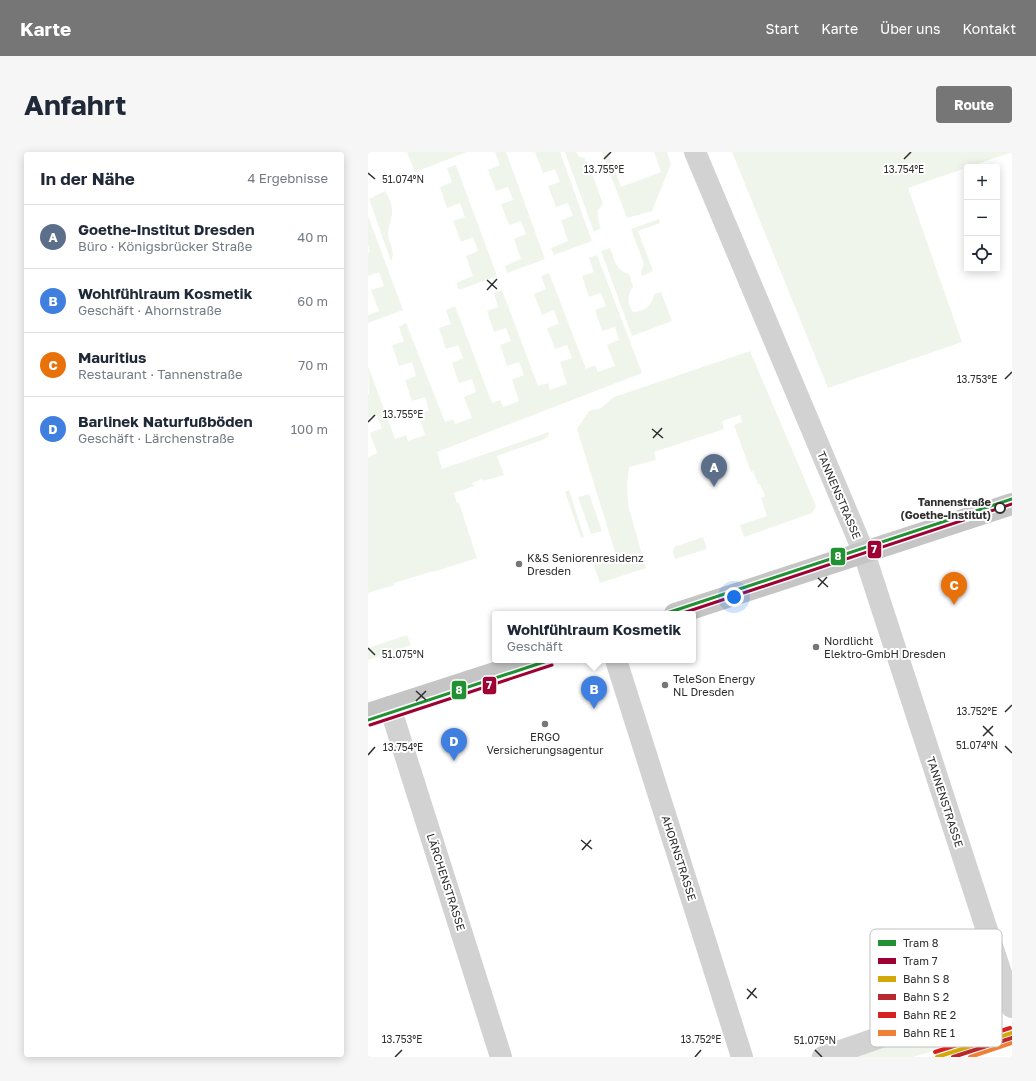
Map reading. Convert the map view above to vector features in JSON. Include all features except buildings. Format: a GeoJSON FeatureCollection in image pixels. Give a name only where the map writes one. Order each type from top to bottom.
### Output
{"type":"FeatureCollection","features":[{"type":"Feature","properties":{"kind":"main road"},"geometry":{"type":"LineString","coordinates":[[684,611],[1012,504]]}},
{"type":"Feature","properties":{"kind":"main road"},"geometry":{"type":"LineString","coordinates":[[368,714],[526,663]]}},
{"type":"Feature","properties":{"kind":"street","name":"TANNENSTRASSE"},"geometry":{"type":"LineString","coordinates":[[695,152],[864,553],[990,929]]}},
{"type":"Feature","properties":{"kind":"street","name":"AHORNSTRASSE"},"geometry":{"type":"LineString","coordinates":[[617,663],[742,1057]]}},
{"type":"Feature","properties":{"kind":"street","name":"LÄRCHENSTRASSE"},"geometry":{"type":"LineString","coordinates":[[390,707],[501,1057]]}},
{"type":"Feature","properties":{"kind":"street","name":"TANNENSTRASSE"},"geometry":{"type":"LineString","coordinates":[[1002,964],[1009,985],[1012,1007]]}},
{"type":"Feature","properties":{"kind":"street"},"geometry":{"type":"LineString","coordinates":[[823,1057],[870,1041]]}},
{"type":"Feature","properties":{"kind":"shaded area"},"geometry":{"type":"Polygon","coordinates":[[[407,152],[467,152],[415,172],[407,152]]]}},
{"type":"Feature","properties":{"kind":"shaded area"},"geometry":{"type":"Polygon","coordinates":[[[495,152],[506,152],[545,259],[507,273],[505,266],[521,259],[514,239],[526,234],[521,221],[509,225],[501,204],[513,200],[508,187],[496,191],[488,170],[500,165],[495,152]]]}},
{"type":"Feature","properties":{"kind":"shaded area"},"geometry":{"type":"Polygon","coordinates":[[[535,152],[560,152],[592,241],[554,255],[551,248],[568,241],[561,220],[573,216],[568,203],[556,207],[548,186],[560,182],[555,169],[543,173],[535,152]]]}},
{"type":"Feature","properties":{"kind":"shaded area"},"geometry":{"type":"Polygon","coordinates":[[[565,152],[576,152],[580,157],[585,158],[585,161],[588,162],[603,204],[598,210],[598,218],[601,228],[594,232],[565,152]]]}},
{"type":"Feature","properties":{"kind":"shaded area"},"geometry":{"type":"Polygon","coordinates":[[[602,152],[608,152],[621,187],[661,172],[654,152],[667,152],[671,164],[652,211],[627,218],[602,152]]]}},
{"type":"Feature","properties":{"kind":"shaded area"},"geometry":{"type":"Polygon","coordinates":[[[732,152],[1012,152],[977,164],[964,164],[964,169],[908,188],[962,342],[828,388],[732,152]]]}},
{"type":"Feature","properties":{"kind":"shaded area"},"geometry":{"type":"Polygon","coordinates":[[[456,165],[497,276],[459,290],[456,283],[473,276],[466,256],[478,251],[473,237],[461,242],[453,221],[465,217],[460,203],[447,208],[440,187],[452,182],[447,168],[456,165]]]}},
{"type":"Feature","properties":{"kind":"shaded area"},"geometry":{"type":"Polygon","coordinates":[[[385,191],[392,207],[388,234],[393,251],[391,261],[369,199],[385,191]]]}},
{"type":"Feature","properties":{"kind":"shaded area"},"geometry":{"type":"Polygon","coordinates":[[[368,216],[403,310],[368,323],[368,315],[379,311],[371,290],[384,286],[379,272],[368,276],[368,253],[370,251],[368,245],[368,216]]]}},
{"type":"Feature","properties":{"kind":"shaded area"},"geometry":{"type":"Polygon","coordinates":[[[659,219],[660,223],[638,231],[653,271],[642,276],[641,272],[644,264],[631,229],[659,219]]]}},
{"type":"Feature","properties":{"kind":"shaded area"},"geometry":{"type":"Polygon","coordinates":[[[610,248],[618,267],[629,274],[633,287],[629,296],[629,303],[633,312],[641,311],[650,305],[654,294],[661,292],[672,321],[632,336],[601,251],[610,248]]]}},
{"type":"Feature","properties":{"kind":"shaded area"},"geometry":{"type":"Polygon","coordinates":[[[597,255],[642,373],[437,452],[442,469],[549,432],[548,437],[542,440],[497,456],[504,475],[483,481],[482,479],[472,483],[474,486],[454,493],[457,503],[459,503],[477,558],[394,583],[394,585],[368,593],[368,457],[377,453],[370,433],[382,428],[377,415],[368,418],[368,366],[395,439],[406,435],[408,441],[425,435],[418,414],[429,410],[425,397],[412,401],[405,380],[416,376],[412,362],[399,366],[392,345],[404,341],[399,327],[406,323],[445,422],[453,419],[455,424],[472,418],[464,397],[476,392],[472,379],[459,383],[452,363],[463,358],[458,345],[446,349],[439,328],[451,324],[446,310],[455,306],[492,403],[500,400],[503,407],[519,401],[512,380],[524,375],[519,362],[507,366],[500,345],[511,341],[506,328],[494,332],[487,311],[498,307],[494,293],[502,290],[538,386],[548,383],[550,390],[567,384],[560,362],[572,358],[567,345],[555,349],[547,328],[559,324],[554,310],[542,315],[534,294],[546,289],[541,276],[549,273],[586,369],[595,365],[598,372],[615,366],[607,345],[619,340],[615,327],[602,331],[595,310],[606,306],[601,293],[589,297],[582,276],[594,272],[589,258],[597,255]]]}},
{"type":"Feature","properties":{"kind":"shaded area"},"geometry":{"type":"Polygon","coordinates":[[[750,351],[816,506],[812,513],[744,537],[740,525],[767,516],[761,498],[765,496],[753,471],[751,472],[734,425],[742,422],[740,415],[722,421],[724,429],[654,452],[656,460],[629,467],[627,485],[628,505],[646,568],[600,583],[593,563],[616,555],[577,429],[589,411],[601,408],[614,397],[750,351]]]}},
{"type":"Feature","properties":{"kind":"shaded area"},"geometry":{"type":"Polygon","coordinates":[[[569,490],[584,537],[581,538],[565,492],[569,490]]]}},
{"type":"Feature","properties":{"kind":"shaded area"},"geometry":{"type":"Polygon","coordinates":[[[589,494],[602,531],[591,534],[578,497],[589,494]]]}},
{"type":"Feature","properties":{"kind":"shaded area"},"geometry":{"type":"Polygon","coordinates":[[[703,537],[707,549],[675,559],[673,552],[674,547],[703,537]]]}},
{"type":"Feature","properties":{"kind":"shaded area"},"geometry":{"type":"Polygon","coordinates":[[[407,635],[411,645],[368,660],[368,648],[407,635]]]}},
{"type":"Feature","properties":{"kind":"shaded area"},"geometry":{"type":"Polygon","coordinates":[[[870,1047],[946,1047],[913,1057],[840,1057],[870,1047]]]}},
{"type":"Feature","properties":{"kind":"tram line","name":"8"},"geometry":{"type":"LineString","coordinates":[[673,611],[1012,499]]}},
{"type":"Feature","properties":{"kind":"tram line","name":"7"},"geometry":{"type":"LineString","coordinates":[[689,611],[1012,504]]}},
{"type":"Feature","properties":{"kind":"tram line","name":"8"},"geometry":{"type":"LineString","coordinates":[[368,720],[541,663]]}},
{"type":"Feature","properties":{"kind":"tram line","name":"7"},"geometry":{"type":"LineString","coordinates":[[370,725],[552,665]]}},
{"type":"Feature","properties":{"kind":"transit line"},"geometry":{"type":"LineString","coordinates":[[1002,1031],[1010,1028]]}},
{"type":"Feature","properties":{"kind":"transit line"},"geometry":{"type":"LineString","coordinates":[[1002,1036],[1012,1033]]}},
{"type":"Feature","properties":{"kind":"transit line"},"geometry":{"type":"LineString","coordinates":[[1002,1041],[1012,1038]]}},
{"type":"Feature","properties":{"kind":"transit line"},"geometry":{"type":"LineString","coordinates":[[1002,1046],[1012,1043]]}},
{"type":"Feature","properties":{"kind":"transit line"},"geometry":{"type":"LineString","coordinates":[[935,1052],[951,1047]]}},
{"type":"Feature","properties":{"kind":"transit line"},"geometry":{"type":"LineString","coordinates":[[937,1057],[968,1047]]}},
{"type":"Feature","properties":{"kind":"transit line"},"geometry":{"type":"LineString","coordinates":[[953,1057],[984,1047]]}},
{"type":"Feature","properties":{"kind":"transit line"},"geometry":{"type":"LineString","coordinates":[[970,1057],[1000,1047]]}},
{"type":"Feature","properties":{"kind":"place","name":"Goethe-Institut Dresden"},"geometry":{"type":"Point","coordinates":[714,487]}},
{"type":"Feature","properties":{"kind":"place","name":"Tannenstraße (Goethe-Institut)"},"geometry":{"type":"Point","coordinates":[1000,508]}},
{"type":"Feature","properties":{"kind":"place","name":"K&S Seniorenresidenz Dresden"},"geometry":{"type":"Point","coordinates":[519,564]}},
{"type":"Feature","properties":{"kind":"place","name":"Mauritius"},"geometry":{"type":"Point","coordinates":[954,605]}},
{"type":"Feature","properties":{"kind":"place","name":"Nordlicht Elektro-GmbH Dresden"},"geometry":{"type":"Point","coordinates":[816,647]}},
{"type":"Feature","properties":{"kind":"place","name":"TeleSon Energy NL Dresden"},"geometry":{"type":"Point","coordinates":[665,685]}},
{"type":"Feature","properties":{"kind":"place","name":"Wohlfühlraum Kosmetik"},"geometry":{"type":"Point","coordinates":[594,709]}},
{"type":"Feature","properties":{"kind":"place","name":"ERGO Versicherungsagentur"},"geometry":{"type":"Point","coordinates":[545,724]}},
{"type":"Feature","properties":{"kind":"place","name":"Barlinek Naturfußböden"},"geometry":{"type":"Point","coordinates":[454,761]}}]}
